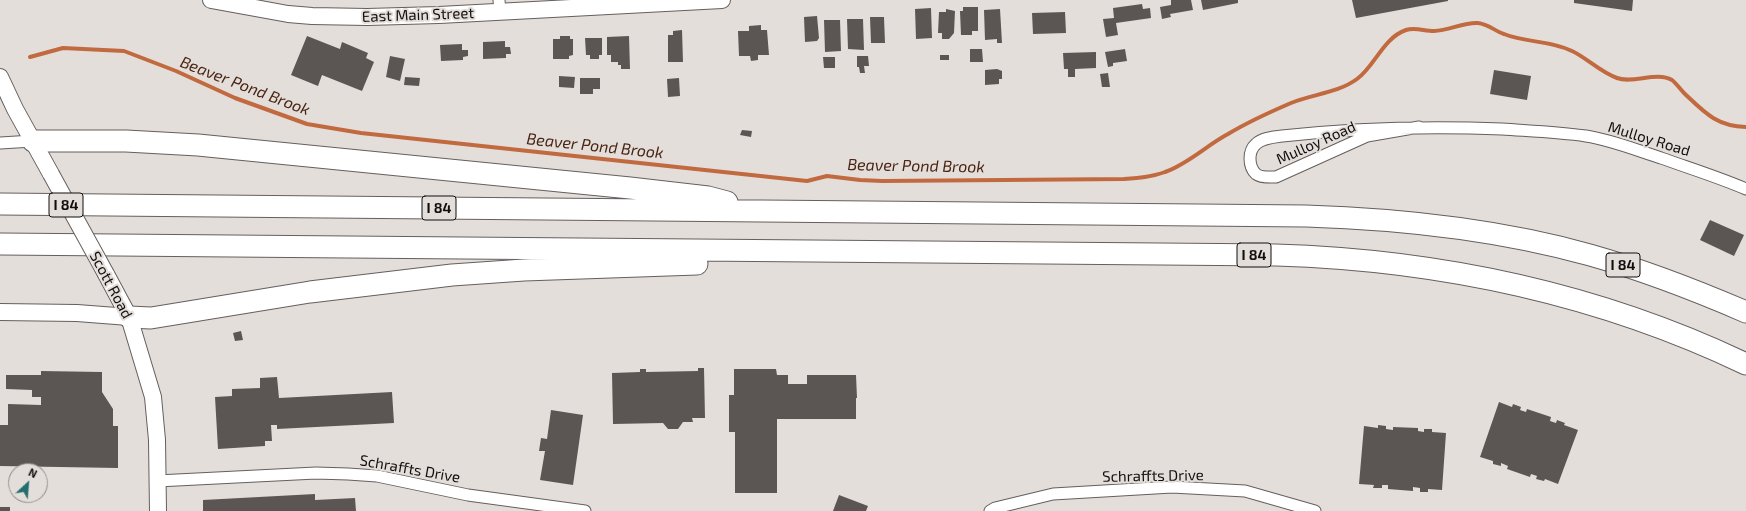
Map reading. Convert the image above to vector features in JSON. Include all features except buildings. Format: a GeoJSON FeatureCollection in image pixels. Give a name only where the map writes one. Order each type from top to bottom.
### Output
{"type":"FeatureCollection","features":[{"type":"Feature","properties":{"kind":"highway"},"geometry":{"type":"LineString","coordinates":[[33,141],[126,141],[205,146],[691,195],[720,200],[747,211]]}},
{"type":"Feature","properties":{"kind":"highway","name":"I 84"},"geometry":{"type":"LineString","coordinates":[[0,204],[1306,216],[1382,219],[1502,235],[1590,255],[1652,274],[1746,312]]}},
{"type":"Feature","properties":{"kind":"highway","name":"I 84"},"geometry":{"type":"LineString","coordinates":[[0,244],[1276,255],[1341,258],[1398,263],[1487,278],[1581,302],[1678,335],[1746,364]]}},
{"type":"Feature","properties":{"kind":"highway"},"geometry":{"type":"LineString","coordinates":[[129,318],[151,318],[310,292],[445,276],[524,270],[711,264],[726,260],[747,251]]}},
{"type":"Feature","properties":{"kind":"main road","name":"East Main Street"},"geometry":{"type":"LineString","coordinates":[[211,0],[288,14],[335,17],[410,17],[500,6],[722,0]]}},
{"type":"Feature","properties":{"kind":"main road","name":"Scott Road"},"geometry":{"type":"LineString","coordinates":[[0,77],[129,318],[153,397],[157,440],[158,511]]}},
{"type":"Feature","properties":{"kind":"main road"},"geometry":{"type":"LineString","coordinates":[[0,312],[77,313],[129,318]]}},
{"type":"Feature","properties":{"kind":"street","name":"Mulloy Road"},"geometry":{"type":"LineString","coordinates":[[1419,127],[1367,136],[1276,177],[1266,178],[1257,174],[1252,167],[1250,157],[1252,149],[1256,143],[1276,136],[1419,127],[1528,131],[1587,136],[1614,142],[1704,172],[1746,189]]}},
{"type":"Feature","properties":{"kind":"street"},"geometry":{"type":"LineString","coordinates":[[0,143],[33,141]]}},
{"type":"Feature","properties":{"kind":"street","name":"Schraffts Drive"},"geometry":{"type":"LineString","coordinates":[[158,481],[316,473],[377,476],[468,495],[585,511]]}},
{"type":"Feature","properties":{"kind":"street","name":"Schraffts Drive"},"geometry":{"type":"LineString","coordinates":[[990,511],[995,508],[1053,494],[1172,488],[1245,491],[1315,511]]}},
{"type":"Feature","properties":{"kind":"waterway","name":"Beaver Pond Brook"},"geometry":{"type":"LineString","coordinates":[[30,57],[63,48],[124,51],[176,71],[235,98],[307,124],[361,133],[807,181],[827,176],[882,181],[1124,179],[1140,178],[1160,174],[1173,169],[1220,138],[1259,117],[1291,103],[1350,84],[1369,67],[1391,39],[1406,30],[1413,29],[1440,31],[1467,24],[1478,23],[1512,37],[1564,47],[1617,78],[1630,80],[1659,77],[1672,80],[1691,100],[1711,117],[1726,124],[1746,127]]}}]}
